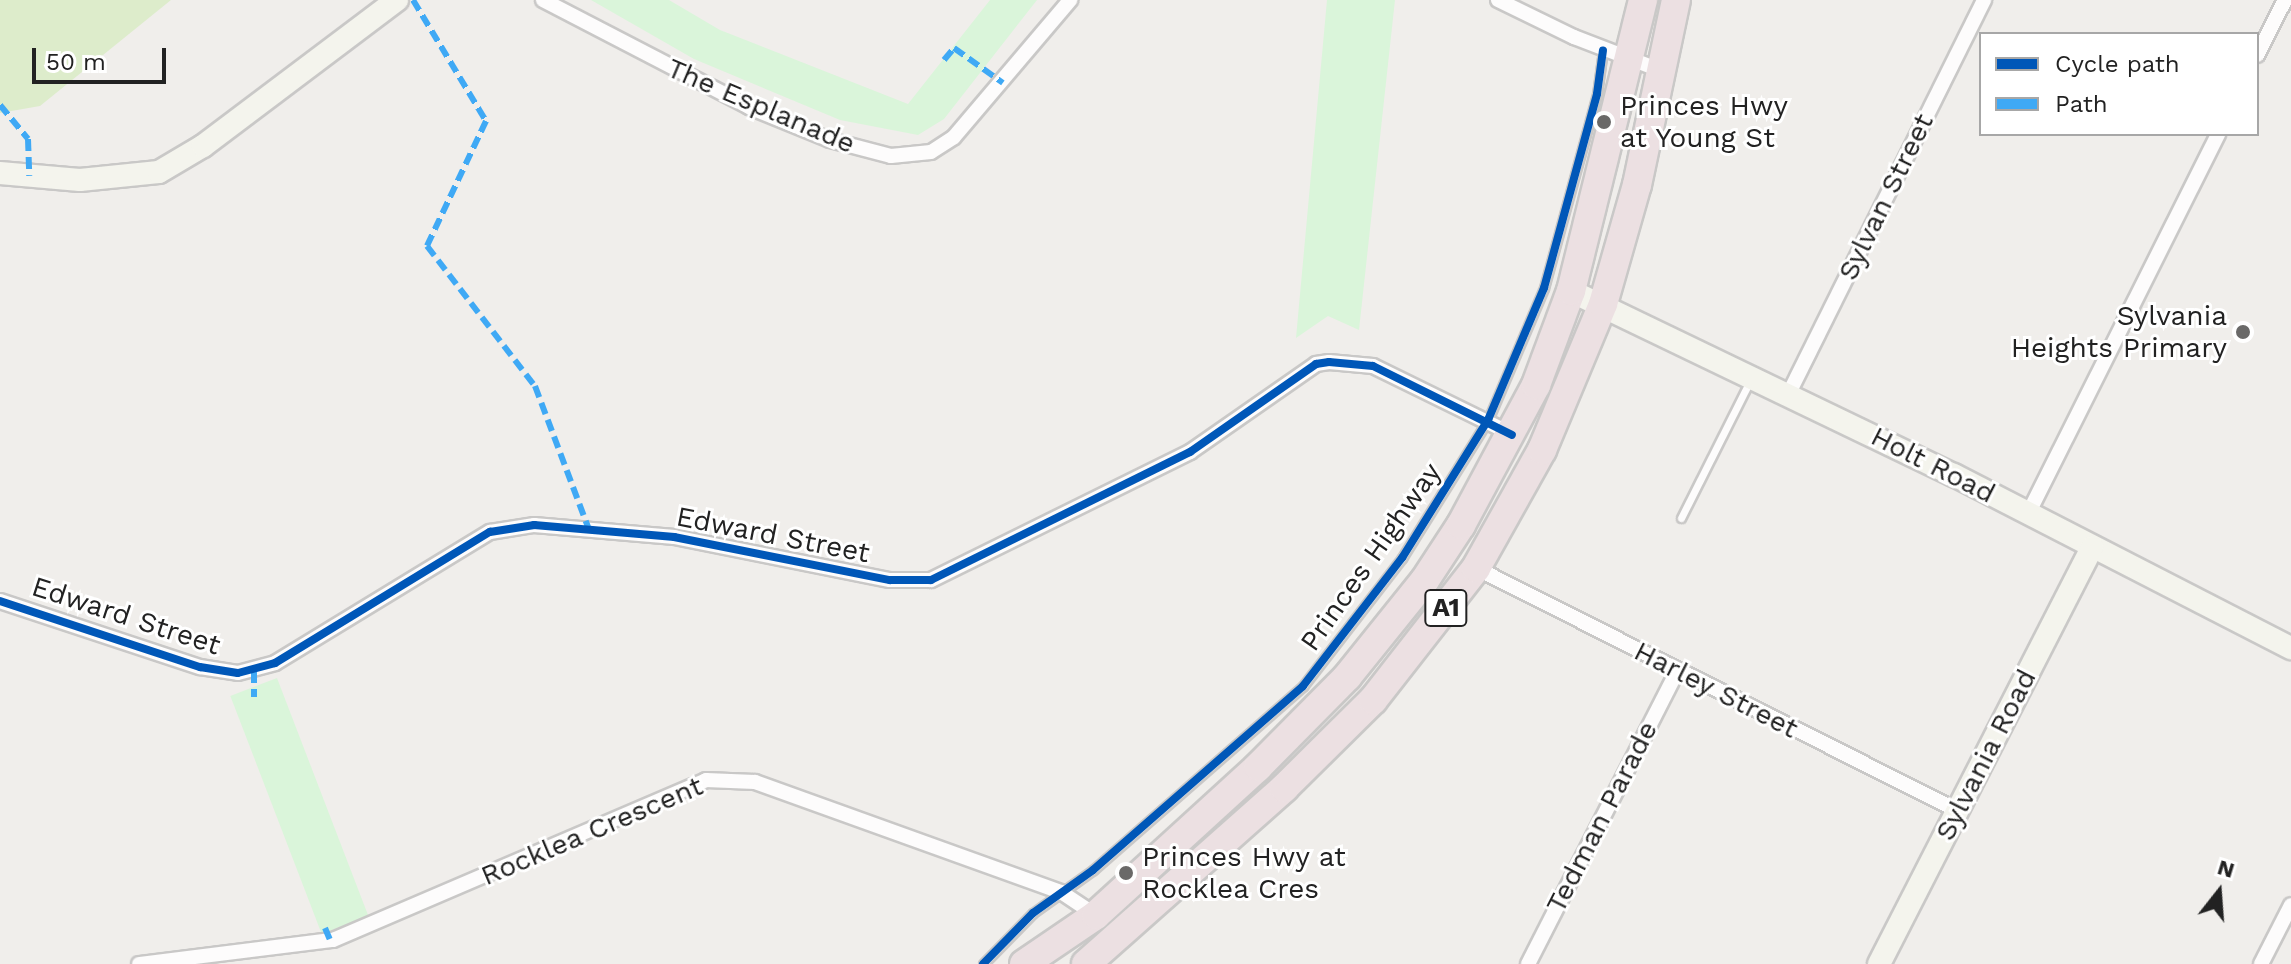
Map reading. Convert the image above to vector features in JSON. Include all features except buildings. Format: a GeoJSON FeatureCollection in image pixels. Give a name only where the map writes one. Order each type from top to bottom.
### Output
{"type":"FeatureCollection","features":[{"type":"Feature","properties":{"kind":"highway","name":"Princes Highway"},"geometry":{"type":"LineString","coordinates":[[1024,964],[1096,915],[1258,767],[1347,677],[1425,580],[1512,435],[1571,291],[1643,0]]}},
{"type":"Feature","properties":{"kind":"highway","name":"A1"},"geometry":{"type":"LineString","coordinates":[[1086,964],[1118,940],[1373,700],[1476,568],[1542,450],[1603,304],[1663,71],[1676,0]]}},
{"type":"Feature","properties":{"kind":"street"},"geometry":{"type":"LineString","coordinates":[[0,173],[80,180],[159,172],[203,146],[397,0]]}},
{"type":"Feature","properties":{"kind":"street","name":"The Esplanade"},"geometry":{"type":"LineString","coordinates":[[543,0],[749,107],[830,140],[902,156],[931,152],[954,137],[1070,0]]}},
{"type":"Feature","properties":{"kind":"street"},"geometry":{"type":"LineString","coordinates":[[1498,0],[1603,50],[1663,71]]}},
{"type":"Feature","properties":{"kind":"street","name":"Sylvan Street"},"geometry":{"type":"LineString","coordinates":[[1789,393],[1984,0]]}},
{"type":"Feature","properties":{"kind":"street"},"geometry":{"type":"LineString","coordinates":[[2259,51],[2285,0]]}},
{"type":"Feature","properties":{"kind":"street"},"geometry":{"type":"LineString","coordinates":[[2028,514],[2217,136]]}},
{"type":"Feature","properties":{"kind":"street","name":"Holt Road"},"geometry":{"type":"LineString","coordinates":[[1571,291],[1751,379],[1789,393],[2291,648]]}},
{"type":"Feature","properties":{"kind":"street","name":"Edward Street"},"geometry":{"type":"LineString","coordinates":[[0,601],[200,667],[238,673],[275,663],[490,532],[534,525],[674,537],[890,580],[931,580],[1190,452],[1316,364],[1342,361],[1373,366],[1488,420],[1512,435]]}},
{"type":"Feature","properties":{"kind":"street","name":"Sylvania Road"},"geometry":{"type":"LineString","coordinates":[[1879,964],[2092,547]]}},
{"type":"Feature","properties":{"kind":"street","name":"Harley Street"},"geometry":{"type":"LineString","coordinates":[[1476,568],[1958,811]]}},
{"type":"Feature","properties":{"kind":"street","name":"Tedman Parade"},"geometry":{"type":"LineString","coordinates":[[1528,964],[1677,671]]}},
{"type":"Feature","properties":{"kind":"street","name":"Rocklea Crescent"},"geometry":{"type":"LineString","coordinates":[[139,964],[333,940],[706,780],[755,782],[1061,892],[1096,915],[1118,940]]}},
{"type":"Feature","properties":{"kind":"street"},"geometry":{"type":"LineString","coordinates":[[2261,964],[2291,905]]}},
{"type":"Feature","properties":{"kind":"lane","name":"Princes Highway"},"geometry":{"type":"LineString","coordinates":[[983,964],[1061,892],[1093,870],[1328,660],[1411,546],[1488,420],[1555,254],[1597,94],[1603,50]]}},
{"type":"Feature","properties":{"kind":"lane"},"geometry":{"type":"LineString","coordinates":[[1681,518],[1751,379]]}},
{"type":"Feature","properties":{"kind":"green space"},"geometry":{"type":"Polygon","coordinates":[[[0,0],[171,0],[40,106],[0,113],[0,0]]]}},
{"type":"Feature","properties":{"kind":"green space"},"geometry":{"type":"Polygon","coordinates":[[[591,0],[669,0],[720,30],[908,104],[990,0],[1037,0],[944,119],[918,135],[840,120],[694,59],[591,0]]]}},
{"type":"Feature","properties":{"kind":"green space"},"geometry":{"type":"Polygon","coordinates":[[[1327,0],[1395,0],[1359,330],[1328,316],[1296,338],[1327,0]]]}},
{"type":"Feature","properties":{"kind":"green space"},"geometry":{"type":"Polygon","coordinates":[[[277,678],[368,916],[322,934],[230,696],[277,678]]]}},
{"type":"Feature","properties":{"kind":"marked path"},"geometry":{"type":"LineString","coordinates":[[413,0],[486,121],[427,246],[535,386],[589,530]]}},
{"type":"Feature","properties":{"kind":"marked path"},"geometry":{"type":"LineString","coordinates":[[944,60],[954,48],[1003,83]]}},
{"type":"Feature","properties":{"kind":"marked path"},"geometry":{"type":"LineString","coordinates":[[0,105],[28,139],[29,176]]}},
{"type":"Feature","properties":{"kind":"marked path"},"geometry":{"type":"LineString","coordinates":[[254,671],[254,697]]}},
{"type":"Feature","properties":{"kind":"marked path"},"geometry":{"type":"LineString","coordinates":[[325,928],[330,940]]}},
{"type":"Feature","properties":{"kind":"cycle path"},"geometry":{"type":"LineString","coordinates":[[983,964],[1033,913],[1093,870],[1303,686],[1402,558],[1488,420],[1544,288],[1597,94],[1603,50]]}},
{"type":"Feature","properties":{"kind":"cycle path"},"geometry":{"type":"LineString","coordinates":[[0,601],[200,667],[238,673],[275,663],[490,532],[534,525],[674,537],[890,580],[931,580],[1190,452],[1316,364],[1329,362],[1373,366],[1512,435]]}},
{"type":"Feature","properties":{"kind":"place","name":"Princes Hwy at Young St"},"geometry":{"type":"Point","coordinates":[1604,122]}},
{"type":"Feature","properties":{"kind":"place","name":"Sylvania Heights Primary"},"geometry":{"type":"Point","coordinates":[2243,332]}},
{"type":"Feature","properties":{"kind":"place","name":"Princes Hwy at Rocklea Cres"},"geometry":{"type":"Point","coordinates":[1126,873]}}]}
